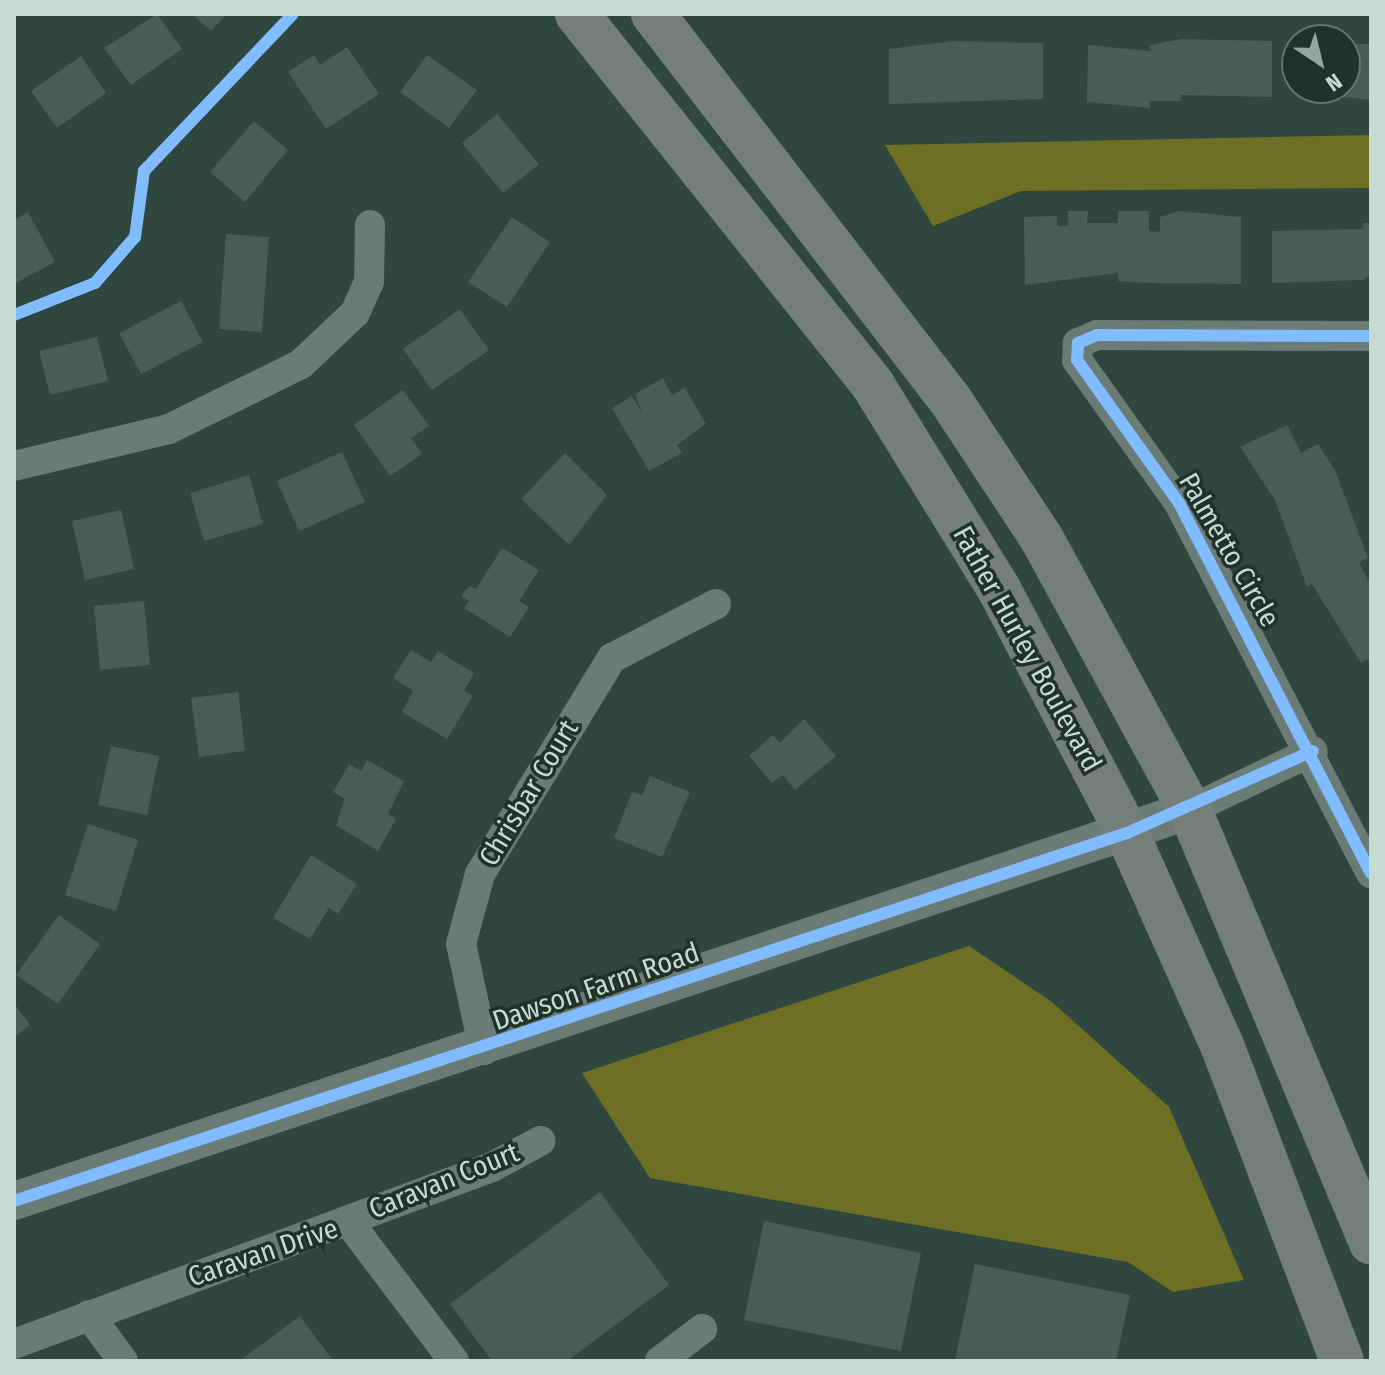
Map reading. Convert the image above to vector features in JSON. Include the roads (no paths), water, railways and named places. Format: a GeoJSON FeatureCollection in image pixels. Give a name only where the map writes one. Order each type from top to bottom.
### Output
{"type":"FeatureCollection","features":[{"type":"Feature","properties":{"kind":"main road","name":"Father Hurley Boulevard"},"geometry":{"type":"LineString","coordinates":[[577,14],[873,385],[999,589],[1127,833],[1222,1045],[1342,1361]]}},
{"type":"Feature","properties":{"kind":"main road"},"geometry":{"type":"LineString","coordinates":[[653,14],[949,398],[1042,539],[1190,810],[1371,1243]]}},
{"type":"Feature","properties":{"kind":"street"},"geometry":{"type":"LineString","coordinates":[[14,466],[169,429],[301,364],[355,313],[369,282],[370,225]]}},
{"type":"Feature","properties":{"kind":"street","name":"Palmetto Circle"},"geometry":{"type":"LineString","coordinates":[[1371,336],[1097,335],[1078,343],[1077,360],[1179,503],[1313,751],[1371,873]]}},
{"type":"Feature","properties":{"kind":"street","name":"Chrisbar Court"},"geometry":{"type":"LineString","coordinates":[[484,1050],[461,944],[480,874],[612,658],[716,604]]}},
{"type":"Feature","properties":{"kind":"street"},"geometry":{"type":"LineString","coordinates":[[1190,810],[1313,751]]}},
{"type":"Feature","properties":{"kind":"street","name":"Dawson Farm Road"},"geometry":{"type":"LineString","coordinates":[[14,1201],[484,1050],[1190,810]]}},
{"type":"Feature","properties":{"kind":"street","name":"Caravan Court"},"geometry":{"type":"LineString","coordinates":[[348,1221],[492,1167],[540,1141]]}},
{"type":"Feature","properties":{"kind":"street","name":"Caravan Drive"},"geometry":{"type":"LineString","coordinates":[[14,1344],[348,1221],[454,1361]]}},
{"type":"Feature","properties":{"kind":"street"},"geometry":{"type":"LineString","coordinates":[[89,1315],[123,1361]]}},
{"type":"Feature","properties":{"kind":"street"},"geometry":{"type":"LineString","coordinates":[[660,1361],[702,1329]]}}]}
